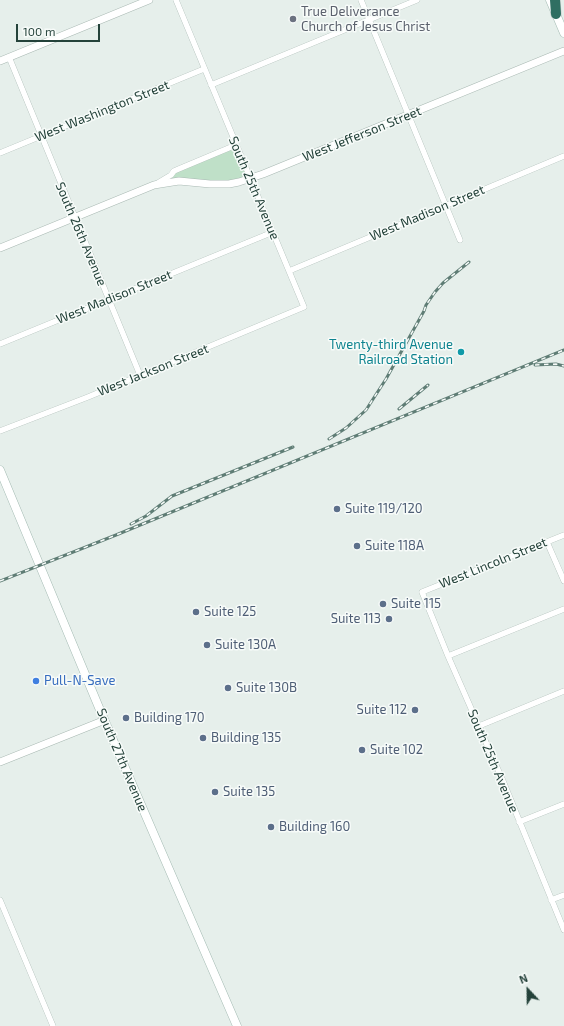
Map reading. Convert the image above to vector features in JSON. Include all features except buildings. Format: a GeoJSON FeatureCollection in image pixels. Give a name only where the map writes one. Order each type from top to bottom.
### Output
{"type":"FeatureCollection","features":[{"type":"Feature","properties":{"kind":"highway"},"geometry":{"type":"LineString","coordinates":[[555,0],[556,14]]}},
{"type":"Feature","properties":{"kind":"main road"},"geometry":{"type":"LineString","coordinates":[[550,0],[564,33]]}},
{"type":"Feature","properties":{"kind":"main road","name":"South 27th Avenue"},"geometry":{"type":"LineString","coordinates":[[0,470],[105,720],[237,1026]]}},
{"type":"Feature","properties":{"kind":"street"},"geometry":{"type":"LineString","coordinates":[[0,61],[149,0]]}},
{"type":"Feature","properties":{"kind":"street","name":"South 25th Avenue"},"geometry":{"type":"LineString","coordinates":[[176,0],[304,307]]}},
{"type":"Feature","properties":{"kind":"street"},"geometry":{"type":"LineString","coordinates":[[361,0],[460,240]]}},
{"type":"Feature","properties":{"kind":"street"},"geometry":{"type":"LineString","coordinates":[[211,85],[418,0]]}},
{"type":"Feature","properties":{"kind":"street","name":"West Jefferson Street"},"geometry":{"type":"LineString","coordinates":[[154,185],[179,181],[229,184],[264,174],[564,51]]}},
{"type":"Feature","properties":{"kind":"street","name":"South 26th Avenue"},"geometry":{"type":"LineString","coordinates":[[9,57],[140,375]]}},
{"type":"Feature","properties":{"kind":"street","name":"West Washington Street"},"geometry":{"type":"LineString","coordinates":[[0,153],[204,69]]}},
{"type":"Feature","properties":{"kind":"street","name":"West Jefferson Street"},"geometry":{"type":"LineString","coordinates":[[0,248],[154,185],[171,175],[174,171],[236,145]]}},
{"type":"Feature","properties":{"kind":"street","name":"West Madison Street"},"geometry":{"type":"LineString","coordinates":[[289,271],[564,156]]}},
{"type":"Feature","properties":{"kind":"street","name":"West Madison Street"},"geometry":{"type":"LineString","coordinates":[[0,344],[273,232]]}},
{"type":"Feature","properties":{"kind":"street","name":"West Jackson Street"},"geometry":{"type":"LineString","coordinates":[[0,431],[304,307]]}},
{"type":"Feature","properties":{"kind":"street","name":"West Lincoln Street"},"geometry":{"type":"LineString","coordinates":[[422,592],[564,534]]}},
{"type":"Feature","properties":{"kind":"street"},"geometry":{"type":"LineString","coordinates":[[547,542],[564,581]]}},
{"type":"Feature","properties":{"kind":"street","name":"South 25th Avenue"},"geometry":{"type":"LineString","coordinates":[[422,592],[448,656],[503,781],[564,930]]}},
{"type":"Feature","properties":{"kind":"street"},"geometry":{"type":"LineString","coordinates":[[448,656],[564,609]]}},
{"type":"Feature","properties":{"kind":"street"},"geometry":{"type":"LineString","coordinates":[[479,726],[564,691]]}},
{"type":"Feature","properties":{"kind":"street"},"geometry":{"type":"LineString","coordinates":[[0,762],[105,720]]}},
{"type":"Feature","properties":{"kind":"street"},"geometry":{"type":"LineString","coordinates":[[519,822],[564,804]]}},
{"type":"Feature","properties":{"kind":"street"},"geometry":{"type":"LineString","coordinates":[[551,900],[564,895]]}},
{"type":"Feature","properties":{"kind":"street"},"geometry":{"type":"LineString","coordinates":[[0,900],[53,1026]]}},
{"type":"Feature","properties":{"kind":"green space"},"geometry":{"type":"Polygon","coordinates":[[[236,145],[251,179],[210,184],[154,185],[171,175],[236,145]]]}},
{"type":"Feature","properties":{"kind":"railway"},"geometry":{"type":"LineString","coordinates":[[329,439],[346,428],[366,410],[386,379],[426,305],[435,292],[443,283],[469,262]]}},
{"type":"Feature","properties":{"kind":"railway"},"geometry":{"type":"LineString","coordinates":[[0,581],[116,535],[564,350]]}},
{"type":"Feature","properties":{"kind":"railway"},"geometry":{"type":"LineString","coordinates":[[535,365],[556,364],[564,366]]}},
{"type":"Feature","properties":{"kind":"railway"},"geometry":{"type":"LineString","coordinates":[[399,409],[428,385]]}},
{"type":"Feature","properties":{"kind":"railway"},"geometry":{"type":"LineString","coordinates":[[131,524],[146,516],[172,496],[293,447]]}},
{"type":"Feature","properties":{"kind":"place","name":"True Deliverance Church of Jesus Christ"},"geometry":{"type":"Point","coordinates":[293,19]}},
{"type":"Feature","properties":{"kind":"place","name":"Twenty-third Avenue Railroad Station"},"geometry":{"type":"Point","coordinates":[461,352]}},
{"type":"Feature","properties":{"kind":"place","name":"Suite 119/120"},"geometry":{"type":"Point","coordinates":[337,509]}},
{"type":"Feature","properties":{"kind":"place","name":"Suite 118A"},"geometry":{"type":"Point","coordinates":[357,546]}},
{"type":"Feature","properties":{"kind":"place","name":"Suite 115"},"geometry":{"type":"Point","coordinates":[383,604]}},
{"type":"Feature","properties":{"kind":"place","name":"Suite 125"},"geometry":{"type":"Point","coordinates":[196,612]}},
{"type":"Feature","properties":{"kind":"place","name":"Suite 113"},"geometry":{"type":"Point","coordinates":[389,619]}},
{"type":"Feature","properties":{"kind":"place","name":"Suite 130A"},"geometry":{"type":"Point","coordinates":[207,645]}},
{"type":"Feature","properties":{"kind":"place","name":"Pull-N-Save"},"geometry":{"type":"Point","coordinates":[36,681]}},
{"type":"Feature","properties":{"kind":"place","name":"Suite 130B"},"geometry":{"type":"Point","coordinates":[228,688]}},
{"type":"Feature","properties":{"kind":"place","name":"Suite 112"},"geometry":{"type":"Point","coordinates":[415,710]}},
{"type":"Feature","properties":{"kind":"place","name":"Building 170"},"geometry":{"type":"Point","coordinates":[126,718]}},
{"type":"Feature","properties":{"kind":"place","name":"Building 135"},"geometry":{"type":"Point","coordinates":[203,738]}},
{"type":"Feature","properties":{"kind":"place","name":"Suite 102"},"geometry":{"type":"Point","coordinates":[362,750]}},
{"type":"Feature","properties":{"kind":"place","name":"Suite 135"},"geometry":{"type":"Point","coordinates":[215,792]}},
{"type":"Feature","properties":{"kind":"place","name":"Building 160"},"geometry":{"type":"Point","coordinates":[271,827]}}]}
